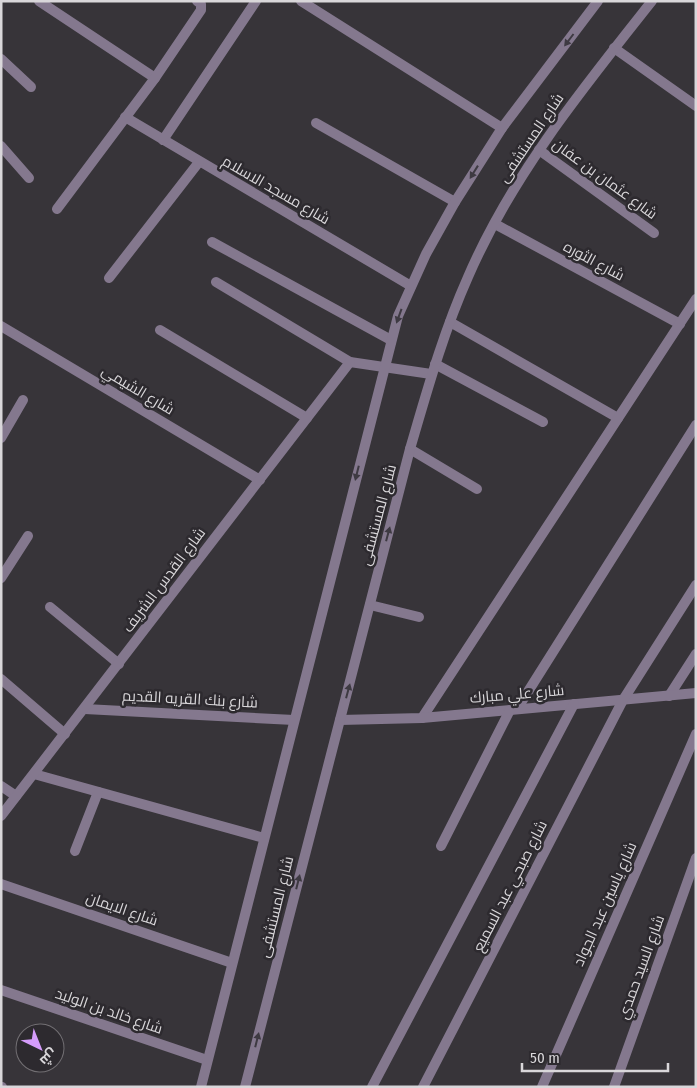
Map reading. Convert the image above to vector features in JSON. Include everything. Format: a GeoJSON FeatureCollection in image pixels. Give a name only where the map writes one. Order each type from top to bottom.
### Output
{"type":"FeatureCollection","features":[{"type":"Feature","properties":{"kind":"street"},"geometry":{"type":"LineString","coordinates":[[40,1],[154,78]]}},
{"type":"Feature","properties":{"kind":"street"},"geometry":{"type":"LineString","coordinates":[[57,209],[126,117],[201,10],[201,4],[197,1]]}},
{"type":"Feature","properties":{"kind":"street"},"geometry":{"type":"LineString","coordinates":[[163,140],[256,1]]}},
{"type":"Feature","properties":{"kind":"street"},"geometry":{"type":"LineString","coordinates":[[301,1],[502,128]]}},
{"type":"Feature","properties":{"kind":"street","name":"شارع المستشفى"},"geometry":{"type":"LineString","coordinates":[[247,1086],[410,449],[433,369],[450,322],[468,276],[502,209],[539,150],[614,48],[652,1]]}},
{"type":"Feature","properties":{"kind":"street","name":"شارع المستشفى"},"geometry":{"type":"LineString","coordinates":[[201,1087],[398,316],[426,254],[455,202],[502,128],[597,2]]}},
{"type":"Feature","properties":{"kind":"street"},"geometry":{"type":"LineString","coordinates":[[614,48],[696,106]]}},
{"type":"Feature","properties":{"kind":"street"},"geometry":{"type":"LineString","coordinates":[[1,59],[31,86]]}},
{"type":"Feature","properties":{"kind":"street","name":"شارع مسجد الاسلام"},"geometry":{"type":"LineString","coordinates":[[126,117],[411,286]]}},
{"type":"Feature","properties":{"kind":"street"},"geometry":{"type":"LineString","coordinates":[[316,123],[455,202]]}},
{"type":"Feature","properties":{"kind":"street"},"geometry":{"type":"LineString","coordinates":[[1,146],[29,178]]}},
{"type":"Feature","properties":{"kind":"street","name":"شارع عثمان بن عفان"},"geometry":{"type":"LineString","coordinates":[[539,150],[654,233]]}},
{"type":"Feature","properties":{"kind":"street"},"geometry":{"type":"LineString","coordinates":[[109,278],[199,162]]}},
{"type":"Feature","properties":{"kind":"street","name":"شارع الثوره"},"geometry":{"type":"LineString","coordinates":[[495,224],[680,324]]}},
{"type":"Feature","properties":{"kind":"street"},"geometry":{"type":"LineString","coordinates":[[212,242],[391,340]]}},
{"type":"Feature","properties":{"kind":"street"},"geometry":{"type":"LineString","coordinates":[[216,282],[350,362],[384,367],[433,369],[543,422]]}},
{"type":"Feature","properties":{"kind":"street"},"geometry":{"type":"LineString","coordinates":[[422,718],[696,299]]}},
{"type":"Feature","properties":{"kind":"street"},"geometry":{"type":"LineString","coordinates":[[450,322],[618,418]]}},
{"type":"Feature","properties":{"kind":"street","name":"شارع الشيمي"},"geometry":{"type":"LineString","coordinates":[[1,326],[260,480]]}},
{"type":"Feature","properties":{"kind":"street"},"geometry":{"type":"LineString","coordinates":[[160,330],[307,418]]}},
{"type":"Feature","properties":{"kind":"street","name":"شارع القدس الشريف"},"geometry":{"type":"LineString","coordinates":[[1,816],[350,362]]}},
{"type":"Feature","properties":{"kind":"street"},"geometry":{"type":"LineString","coordinates":[[1,438],[23,400]]}},
{"type":"Feature","properties":{"kind":"street"},"geometry":{"type":"LineString","coordinates":[[441,846],[513,710],[696,425]]}},
{"type":"Feature","properties":{"kind":"street"},"geometry":{"type":"LineString","coordinates":[[410,449],[477,489]]}},
{"type":"Feature","properties":{"kind":"street"},"geometry":{"type":"LineString","coordinates":[[1,578],[28,536]]}},
{"type":"Feature","properties":{"kind":"street","name":"شارع صبحي عبد السميع"},"geometry":{"type":"LineString","coordinates":[[423,1087],[623,700],[695,589]]}},
{"type":"Feature","properties":{"kind":"street"},"geometry":{"type":"LineString","coordinates":[[370,605],[419,617]]}},
{"type":"Feature","properties":{"kind":"street"},"geometry":{"type":"LineString","coordinates":[[50,607],[119,664]]}},
{"type":"Feature","properties":{"kind":"street"},"geometry":{"type":"LineString","coordinates":[[669,696],[696,654]]}},
{"type":"Feature","properties":{"kind":"street"},"geometry":{"type":"LineString","coordinates":[[1,679],[65,734]]}},
{"type":"Feature","properties":{"kind":"street","name":"شارع علي مبارك"},"geometry":{"type":"LineString","coordinates":[[340,720],[422,718],[696,693]]}},
{"type":"Feature","properties":{"kind":"street"},"geometry":{"type":"LineString","coordinates":[[372,1087],[574,704]]}},
{"type":"Feature","properties":{"kind":"street","name":"شارع بنك القريه القديم"},"geometry":{"type":"LineString","coordinates":[[85,709],[294,720]]}},
{"type":"Feature","properties":{"kind":"street","name":"شارع ياسين عبد الجواد"},"geometry":{"type":"LineString","coordinates":[[542,1087],[696,734]]}},
{"type":"Feature","properties":{"kind":"street"},"geometry":{"type":"LineString","coordinates":[[34,774],[264,838]]}},
{"type":"Feature","properties":{"kind":"street"},"geometry":{"type":"LineString","coordinates":[[1,786],[16,796]]}},
{"type":"Feature","properties":{"kind":"street"},"geometry":{"type":"LineString","coordinates":[[75,851],[98,792]]}},
{"type":"Feature","properties":{"kind":"street","name":"شارع السيد حمدي"},"geometry":{"type":"LineString","coordinates":[[614,1087],[696,858]]}},
{"type":"Feature","properties":{"kind":"street","name":"شارع الايمان"},"geometry":{"type":"LineString","coordinates":[[1,884],[232,963]]}},
{"type":"Feature","properties":{"kind":"street","name":"شارع خالد بن الوليد"},"geometry":{"type":"LineString","coordinates":[[1,990],[208,1060]]}}]}
